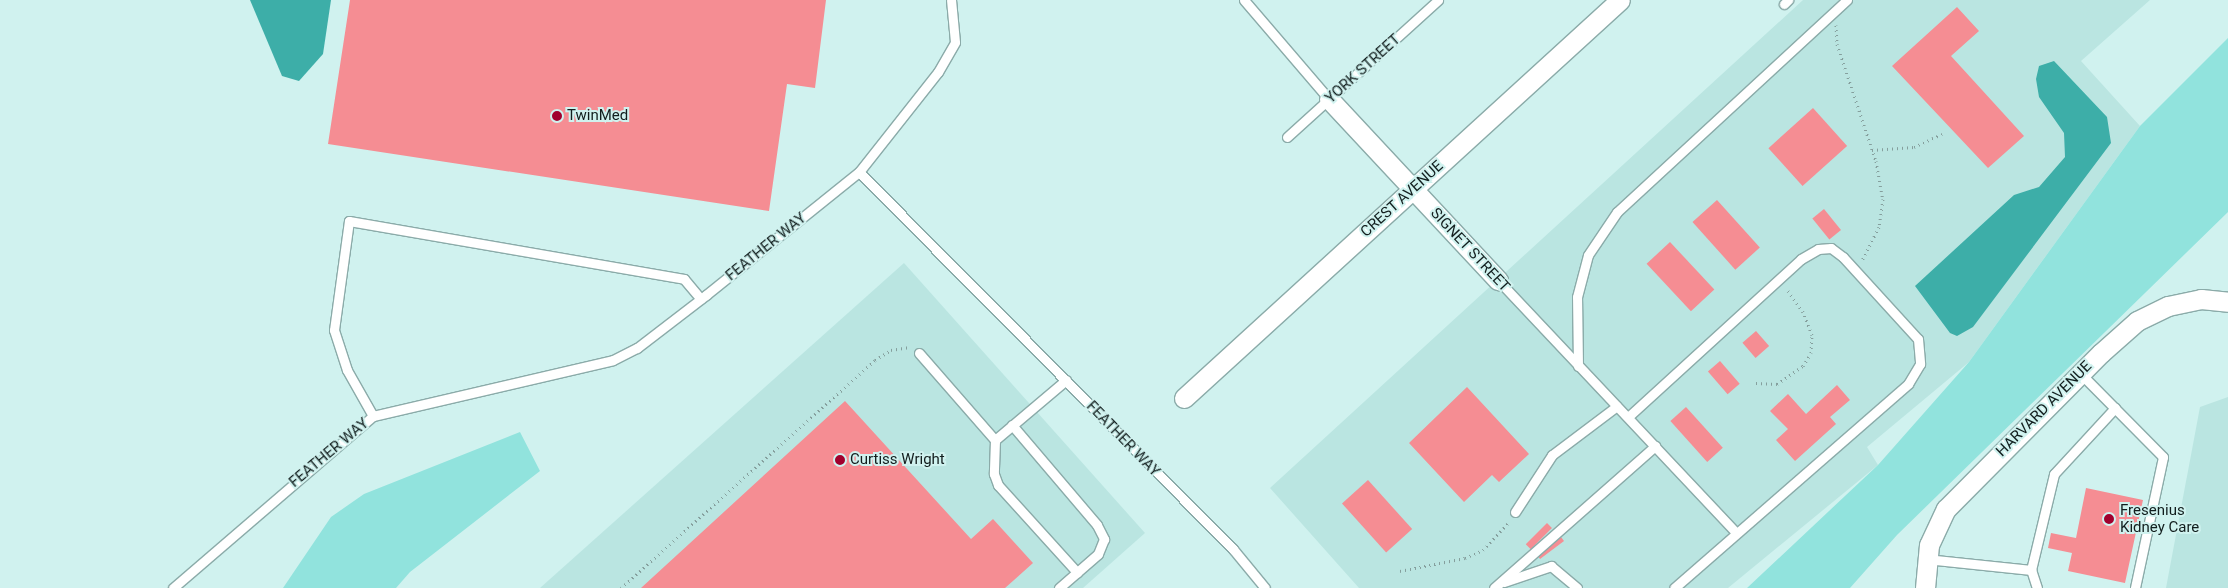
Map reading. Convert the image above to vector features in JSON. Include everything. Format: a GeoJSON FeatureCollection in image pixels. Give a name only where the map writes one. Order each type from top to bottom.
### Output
{"type":"FeatureCollection","features":[{"type":"Feature","properties":{"kind":"street","name":"CREST AVENUE"},"geometry":{"type":"LineString","coordinates":[[1184,398],[1620,0]]}},
{"type":"Feature","properties":{"kind":"street","name":"SIGNET STREET"},"geometry":{"type":"LineString","coordinates":[[1328,100],[1498,280]]}},
{"type":"Feature","properties":{"kind":"street","name":"HARVARD AVENUE"},"geometry":{"type":"LineString","coordinates":[[1925,588],[1926,559],[1932,533],[1946,509],[2126,330],[2150,313],[2184,302],[2228,302]]}},
{"type":"Feature","properties":{"kind":"lane"},"geometry":{"type":"LineString","coordinates":[[859,172],[938,72],[955,42],[952,0]]}},
{"type":"Feature","properties":{"kind":"lane"},"geometry":{"type":"LineString","coordinates":[[1244,0],[1328,100]]}},
{"type":"Feature","properties":{"kind":"lane","name":"YORK STREET"},"geometry":{"type":"LineString","coordinates":[[1287,137],[1438,0]]}},
{"type":"Feature","properties":{"kind":"lane"},"geometry":{"type":"LineString","coordinates":[[1578,366],[1577,297],[1588,255],[1617,212],[1847,0]]}},
{"type":"Feature","properties":{"kind":"lane","name":"FEATHER WAY"},"geometry":{"type":"LineString","coordinates":[[173,588],[374,416],[613,360],[637,348],[859,172],[1233,550],[1265,588]]}},
{"type":"Feature","properties":{"kind":"lane"},"geometry":{"type":"LineString","coordinates":[[374,416],[347,370],[334,330],[349,222],[684,278],[701,298]]}},
{"type":"Feature","properties":{"kind":"lane"},"geometry":{"type":"LineString","coordinates":[[1628,417],[1779,278],[1818,248],[1831,248],[1854,269],[1918,339],[1920,364],[1908,384],[1674,588]]}},
{"type":"Feature","properties":{"kind":"lane","name":"SIGNET STREET"},"geometry":{"type":"LineString","coordinates":[[1498,280],[1736,533]]}},
{"type":"Feature","properties":{"kind":"lane"},"geometry":{"type":"LineString","coordinates":[[919,353],[995,440],[994,474],[998,485],[1077,572]]}},
{"type":"Feature","properties":{"kind":"lane"},"geometry":{"type":"LineString","coordinates":[[2080,374],[2160,452],[2164,462],[2135,588]]}},
{"type":"Feature","properties":{"kind":"lane"},"geometry":{"type":"LineString","coordinates":[[995,440],[1066,380]]}},
{"type":"Feature","properties":{"kind":"lane"},"geometry":{"type":"LineString","coordinates":[[1515,512],[1552,455],[1615,403]]}},
{"type":"Feature","properties":{"kind":"lane"},"geometry":{"type":"LineString","coordinates":[[2037,588],[2031,570],[2057,468],[2115,408]]}},
{"type":"Feature","properties":{"kind":"lane"},"geometry":{"type":"LineString","coordinates":[[1012,425],[1102,532],[1104,547],[1059,588]]}},
{"type":"Feature","properties":{"kind":"lane"},"geometry":{"type":"LineString","coordinates":[[1495,586],[1655,446]]}},
{"type":"Feature","properties":{"kind":"lane"},"geometry":{"type":"LineString","coordinates":[[1926,559],[2031,570]]}},
{"type":"Feature","properties":{"kind":"lane"},"geometry":{"type":"LineString","coordinates":[[1495,586],[1551,566],[1577,588]]}},
{"type":"Feature","properties":{"kind":"path"},"geometry":{"type":"LineString","coordinates":[[1836,10],[1837,44],[1872,150],[1883,200],[1879,227],[1867,254],[1854,269]]}},
{"type":"Feature","properties":{"kind":"path"},"geometry":{"type":"LineString","coordinates":[[1872,150],[1914,147],[1942,134]]}},
{"type":"Feature","properties":{"kind":"path"},"geometry":{"type":"LineString","coordinates":[[1756,383],[1777,384],[1803,366],[1811,353],[1812,335],[1803,312],[1779,278]]}},
{"type":"Feature","properties":{"kind":"path"},"geometry":{"type":"LineString","coordinates":[[621,588],[875,360],[907,345],[919,353]]}},
{"type":"Feature","properties":{"kind":"path"},"geometry":{"type":"LineString","coordinates":[[1400,571],[1465,558],[1483,550],[1502,533],[1515,512]]}},
{"type":"Feature","properties":{"kind":"shaded area"},"geometry":{"type":"Polygon","coordinates":[[[250,0],[331,0],[323,54],[299,81],[282,76],[250,0]]]}},
{"type":"Feature","properties":{"kind":"shaded area"},"geometry":{"type":"Polygon","coordinates":[[[1803,0],[2150,0],[2081,61],[2140,126],[1969,362],[1867,447],[1878,465],[1728,588],[1359,588],[1270,488],[1803,0]]]}},
{"type":"Feature","properties":{"kind":"shaded area"},"geometry":{"type":"Polygon","coordinates":[[[2228,38],[2228,212],[1897,535],[1850,588],[1747,588],[1878,465],[1969,362],[2140,126],[2228,38]]]}},
{"type":"Feature","properties":{"kind":"shaded area"},"geometry":{"type":"Polygon","coordinates":[[[2054,61],[2107,117],[2111,143],[1973,327],[1957,336],[1950,333],[1915,286],[2014,195],[2039,187],[2065,157],[2064,133],[2039,97],[2036,79],[2039,66],[2054,61]]]}},
{"type":"Feature","properties":{"kind":"shaded area"},"geometry":{"type":"Polygon","coordinates":[[[904,263],[1145,533],[1083,588],[540,588],[904,263]]]}},
{"type":"Feature","properties":{"kind":"shaded area"},"geometry":{"type":"Polygon","coordinates":[[[2228,397],[2228,588],[2166,588],[2200,407],[2228,397]]]}},
{"type":"Feature","properties":{"kind":"shaded area"},"geometry":{"type":"Polygon","coordinates":[[[520,432],[540,471],[410,572],[396,588],[283,588],[331,517],[364,494],[520,432]]]}},
{"type":"Feature","properties":{"kind":"building","name":"TwinMed"},"geometry":{"type":"Polygon","coordinates":[[[350,0],[826,0],[815,88],[787,84],[769,211],[328,144],[350,0]]]}},
{"type":"Feature","properties":{"kind":"building"},"geometry":{"type":"Polygon","coordinates":[[[1957,7],[1979,31],[1951,56],[2024,136],[1988,168],[1892,66],[1957,7]]]}},
{"type":"Feature","properties":{"kind":"building"},"geometry":{"type":"Polygon","coordinates":[[[1813,108],[1847,146],[1803,186],[1768,148],[1813,108]]]}},
{"type":"Feature","properties":{"kind":"building"},"geometry":{"type":"Polygon","coordinates":[[[1717,200],[1760,248],[1735,270],[1692,222],[1717,200]]]}},
{"type":"Feature","properties":{"kind":"building"},"geometry":{"type":"Polygon","coordinates":[[[1824,209],[1841,230],[1829,239],[1812,218],[1824,209]]]}},
{"type":"Feature","properties":{"kind":"building"},"geometry":{"type":"Polygon","coordinates":[[[1670,242],[1714,290],[1691,311],[1647,264],[1670,242]]]}},
{"type":"Feature","properties":{"kind":"building"},"geometry":{"type":"Polygon","coordinates":[[[1756,331],[1769,346],[1756,358],[1742,343],[1756,331]]]}},
{"type":"Feature","properties":{"kind":"building"},"geometry":{"type":"Polygon","coordinates":[[[1720,361],[1740,384],[1728,394],[1708,371],[1720,361]]]}},
{"type":"Feature","properties":{"kind":"building"},"geometry":{"type":"Polygon","coordinates":[[[1837,385],[1850,400],[1830,417],[1836,424],[1795,461],[1776,440],[1788,429],[1770,411],[1788,394],[1806,414],[1837,385]]]}},
{"type":"Feature","properties":{"kind":"building"},"geometry":{"type":"Polygon","coordinates":[[[1467,387],[1529,454],[1499,482],[1492,475],[1464,502],[1409,443],[1467,387]]]}},
{"type":"Feature","properties":{"kind":"building","name":"Curtiss Wright"},"geometry":{"type":"Polygon","coordinates":[[[845,401],[971,539],[993,519],[1033,563],[1005,588],[641,588],[845,401]]]}},
{"type":"Feature","properties":{"kind":"building"},"geometry":{"type":"Polygon","coordinates":[[[1686,407],[1723,448],[1707,462],[1670,421],[1686,407]]]}},
{"type":"Feature","properties":{"kind":"building"},"geometry":{"type":"Polygon","coordinates":[[[1368,480],[1412,529],[1386,552],[1342,503],[1368,480]]]}},
{"type":"Feature","properties":{"kind":"building","name":"Fresenius Kidney Care"},"geometry":{"type":"Polygon","coordinates":[[[2086,488],[2143,500],[2125,583],[2068,571],[2072,553],[2048,548],[2051,533],[2076,538],[2086,488]]]}},
{"type":"Feature","properties":{"kind":"building"},"geometry":{"type":"Polygon","coordinates":[[[1547,523],[1552,528],[1531,549],[1526,544],[1547,523]]]}},
{"type":"Feature","properties":{"kind":"building"},"geometry":{"type":"Polygon","coordinates":[[[1561,537],[1564,541],[1540,559],[1537,555],[1561,537]]]}},
{"type":"Feature","properties":{"kind":"place","name":"TwinMed"},"geometry":{"type":"Point","coordinates":[557,116]}},
{"type":"Feature","properties":{"kind":"place","name":"Curtiss Wright"},"geometry":{"type":"Point","coordinates":[840,460]}},
{"type":"Feature","properties":{"kind":"place","name":"Fresenius Kidney Care"},"geometry":{"type":"Point","coordinates":[2109,519]}}]}
